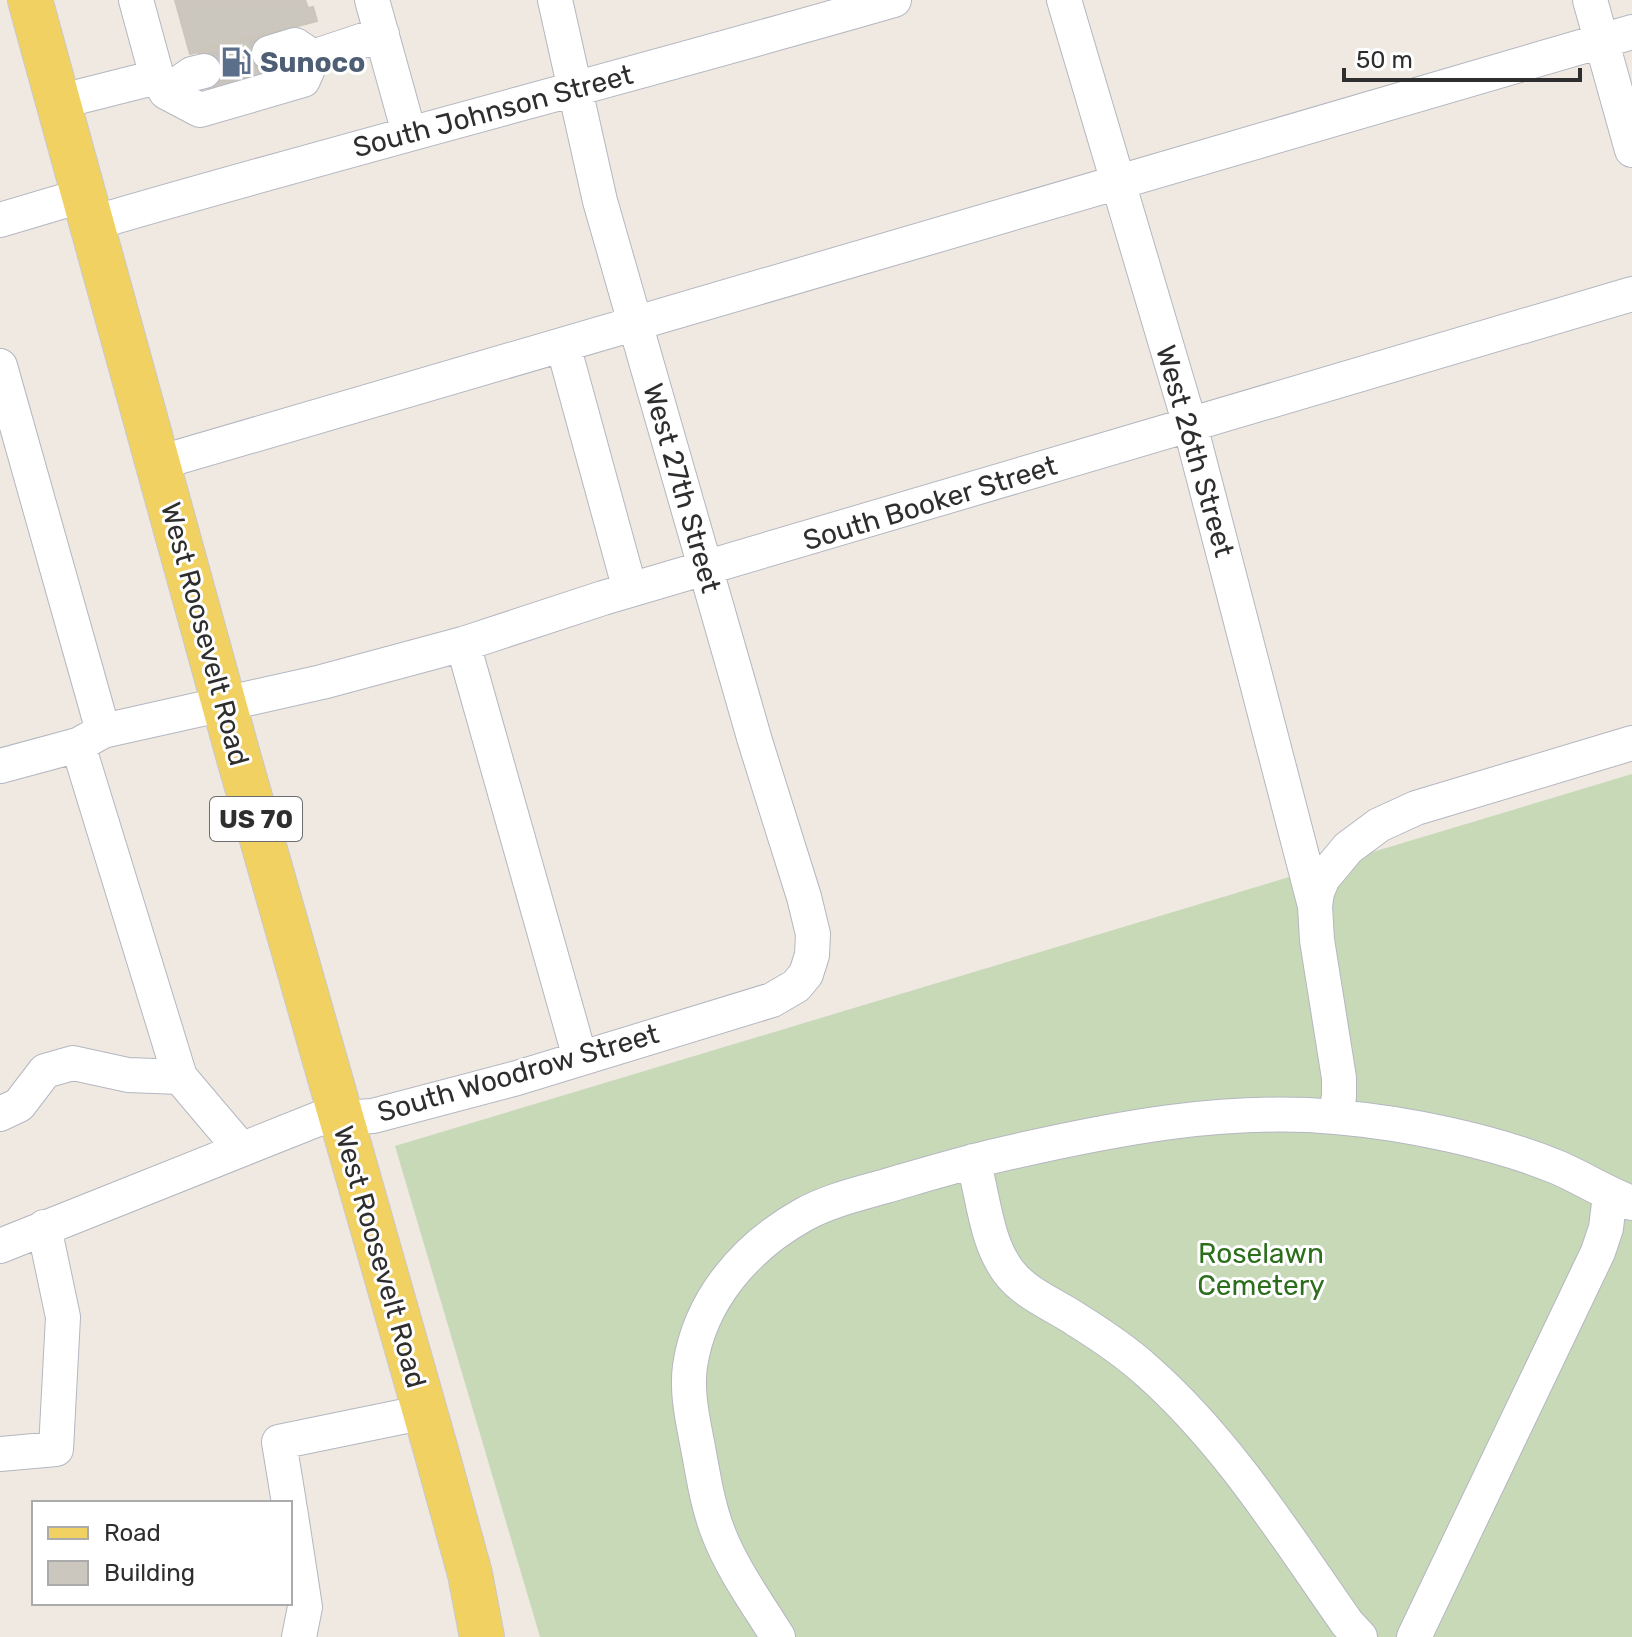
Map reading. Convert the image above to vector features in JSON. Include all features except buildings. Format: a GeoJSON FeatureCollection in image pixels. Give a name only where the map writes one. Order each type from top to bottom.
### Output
{"type":"FeatureCollection","features":[{"type":"Feature","properties":{"kind":"main road","name":"West Roosevelt Road"},"geometry":{"type":"LineString","coordinates":[[30,0],[340,1118],[470,1574],[482,1637]]}},
{"type":"Feature","properties":{"kind":"street"},"geometry":{"type":"LineString","coordinates":[[136,0],[162,84],[200,110],[303,80],[313,57],[382,34]]}},
{"type":"Feature","properties":{"kind":"street"},"geometry":{"type":"LineString","coordinates":[[372,0],[409,133]]}},
{"type":"Feature","properties":{"kind":"street","name":"West 27th Street"},"geometry":{"type":"LineString","coordinates":[[555,0],[600,201],[634,324],[804,897],[813,934],[812,955],[806,974]]}},
{"type":"Feature","properties":{"kind":"street","name":"South Johnson Street"},"geometry":{"type":"LineString","coordinates":[[0,220],[89,209],[409,133],[894,0]]}},
{"type":"Feature","properties":{"kind":"street","name":"West 26th Street"},"geometry":{"type":"LineString","coordinates":[[1064,0],[1190,425],[1315,906],[1317,940],[1339,1078],[1336,1117]]}},
{"type":"Feature","properties":{"kind":"street"},"geometry":{"type":"LineString","coordinates":[[1590,0],[1617,37],[1632,150]]}},
{"type":"Feature","properties":{"kind":"street"},"geometry":{"type":"LineString","coordinates":[[158,463],[1617,37]]}},
{"type":"Feature","properties":{"kind":"street"},"geometry":{"type":"LineString","coordinates":[[269,53],[295,45],[313,57]]}},
{"type":"Feature","properties":{"kind":"street"},"geometry":{"type":"LineString","coordinates":[[58,102],[162,84],[204,71]]}},
{"type":"Feature","properties":{"kind":"street","name":"South Booker Street"},"geometry":{"type":"LineString","coordinates":[[0,766],[91,738],[463,644],[630,590],[1632,294]]}},
{"type":"Feature","properties":{"kind":"street"},"geometry":{"type":"LineString","coordinates":[[563,345],[630,590]]}},
{"type":"Feature","properties":{"kind":"street"},"geometry":{"type":"LineString","coordinates":[[0,366],[91,738],[180,1077],[241,1149]]}},
{"type":"Feature","properties":{"kind":"street"},"geometry":{"type":"LineString","coordinates":[[463,644],[580,1058]]}},
{"type":"Feature","properties":{"kind":"street"},"geometry":{"type":"LineString","coordinates":[[1315,906],[1323,878],[1348,848],[1379,825],[1416,808],[1632,743]]}},
{"type":"Feature","properties":{"kind":"street","name":"South Woodrow Street"},"geometry":{"type":"LineString","coordinates":[[0,1246],[318,1119],[373,1116],[517,1078],[772,1000],[796,986],[806,974]]}},
{"type":"Feature","properties":{"kind":"street"},"geometry":{"type":"LineString","coordinates":[[0,1114],[19,1105],[45,1071],[73,1063],[128,1075],[180,1077]]}},
{"type":"Feature","properties":{"kind":"street"},"geometry":{"type":"LineString","coordinates":[[778,1637],[718,1534],[708,1499],[690,1391],[690,1367],[698,1331],[718,1291],[737,1266],[773,1235],[804,1214],[835,1201],[973,1161],[1156,1122],[1336,1117],[1413,1128],[1501,1149],[1560,1168],[1621,1199],[1414,1637]]}},
{"type":"Feature","properties":{"kind":"street"},"geometry":{"type":"LineString","coordinates":[[973,1161],[991,1241],[1010,1274],[1033,1294],[1124,1352],[1176,1399],[1248,1484],[1360,1637]]}},
{"type":"Feature","properties":{"kind":"street"},"geometry":{"type":"LineString","coordinates":[[0,1454],[56,1449],[63,1317],[44,1227]]}},
{"type":"Feature","properties":{"kind":"street"},"geometry":{"type":"LineString","coordinates":[[289,1501],[279,1442],[425,1412]]}},
{"type":"Feature","properties":{"kind":"street"},"geometry":{"type":"LineString","coordinates":[[292,1522],[305,1607],[299,1637]]}},
{"type":"Feature","properties":{"kind":"green space","name":"Roselawn Cemetery"},"geometry":{"type":"Polygon","coordinates":[[[1632,774],[1632,1637],[540,1637],[395,1146],[1632,774]]]}},
{"type":"Feature","properties":{"kind":"tunnel"},"geometry":{"type":"LineString","coordinates":[[204,71],[269,53]]}},
{"type":"Feature","properties":{"kind":"place","name":"Sunoco"},"geometry":{"type":"Point","coordinates":[236,62]}}]}
